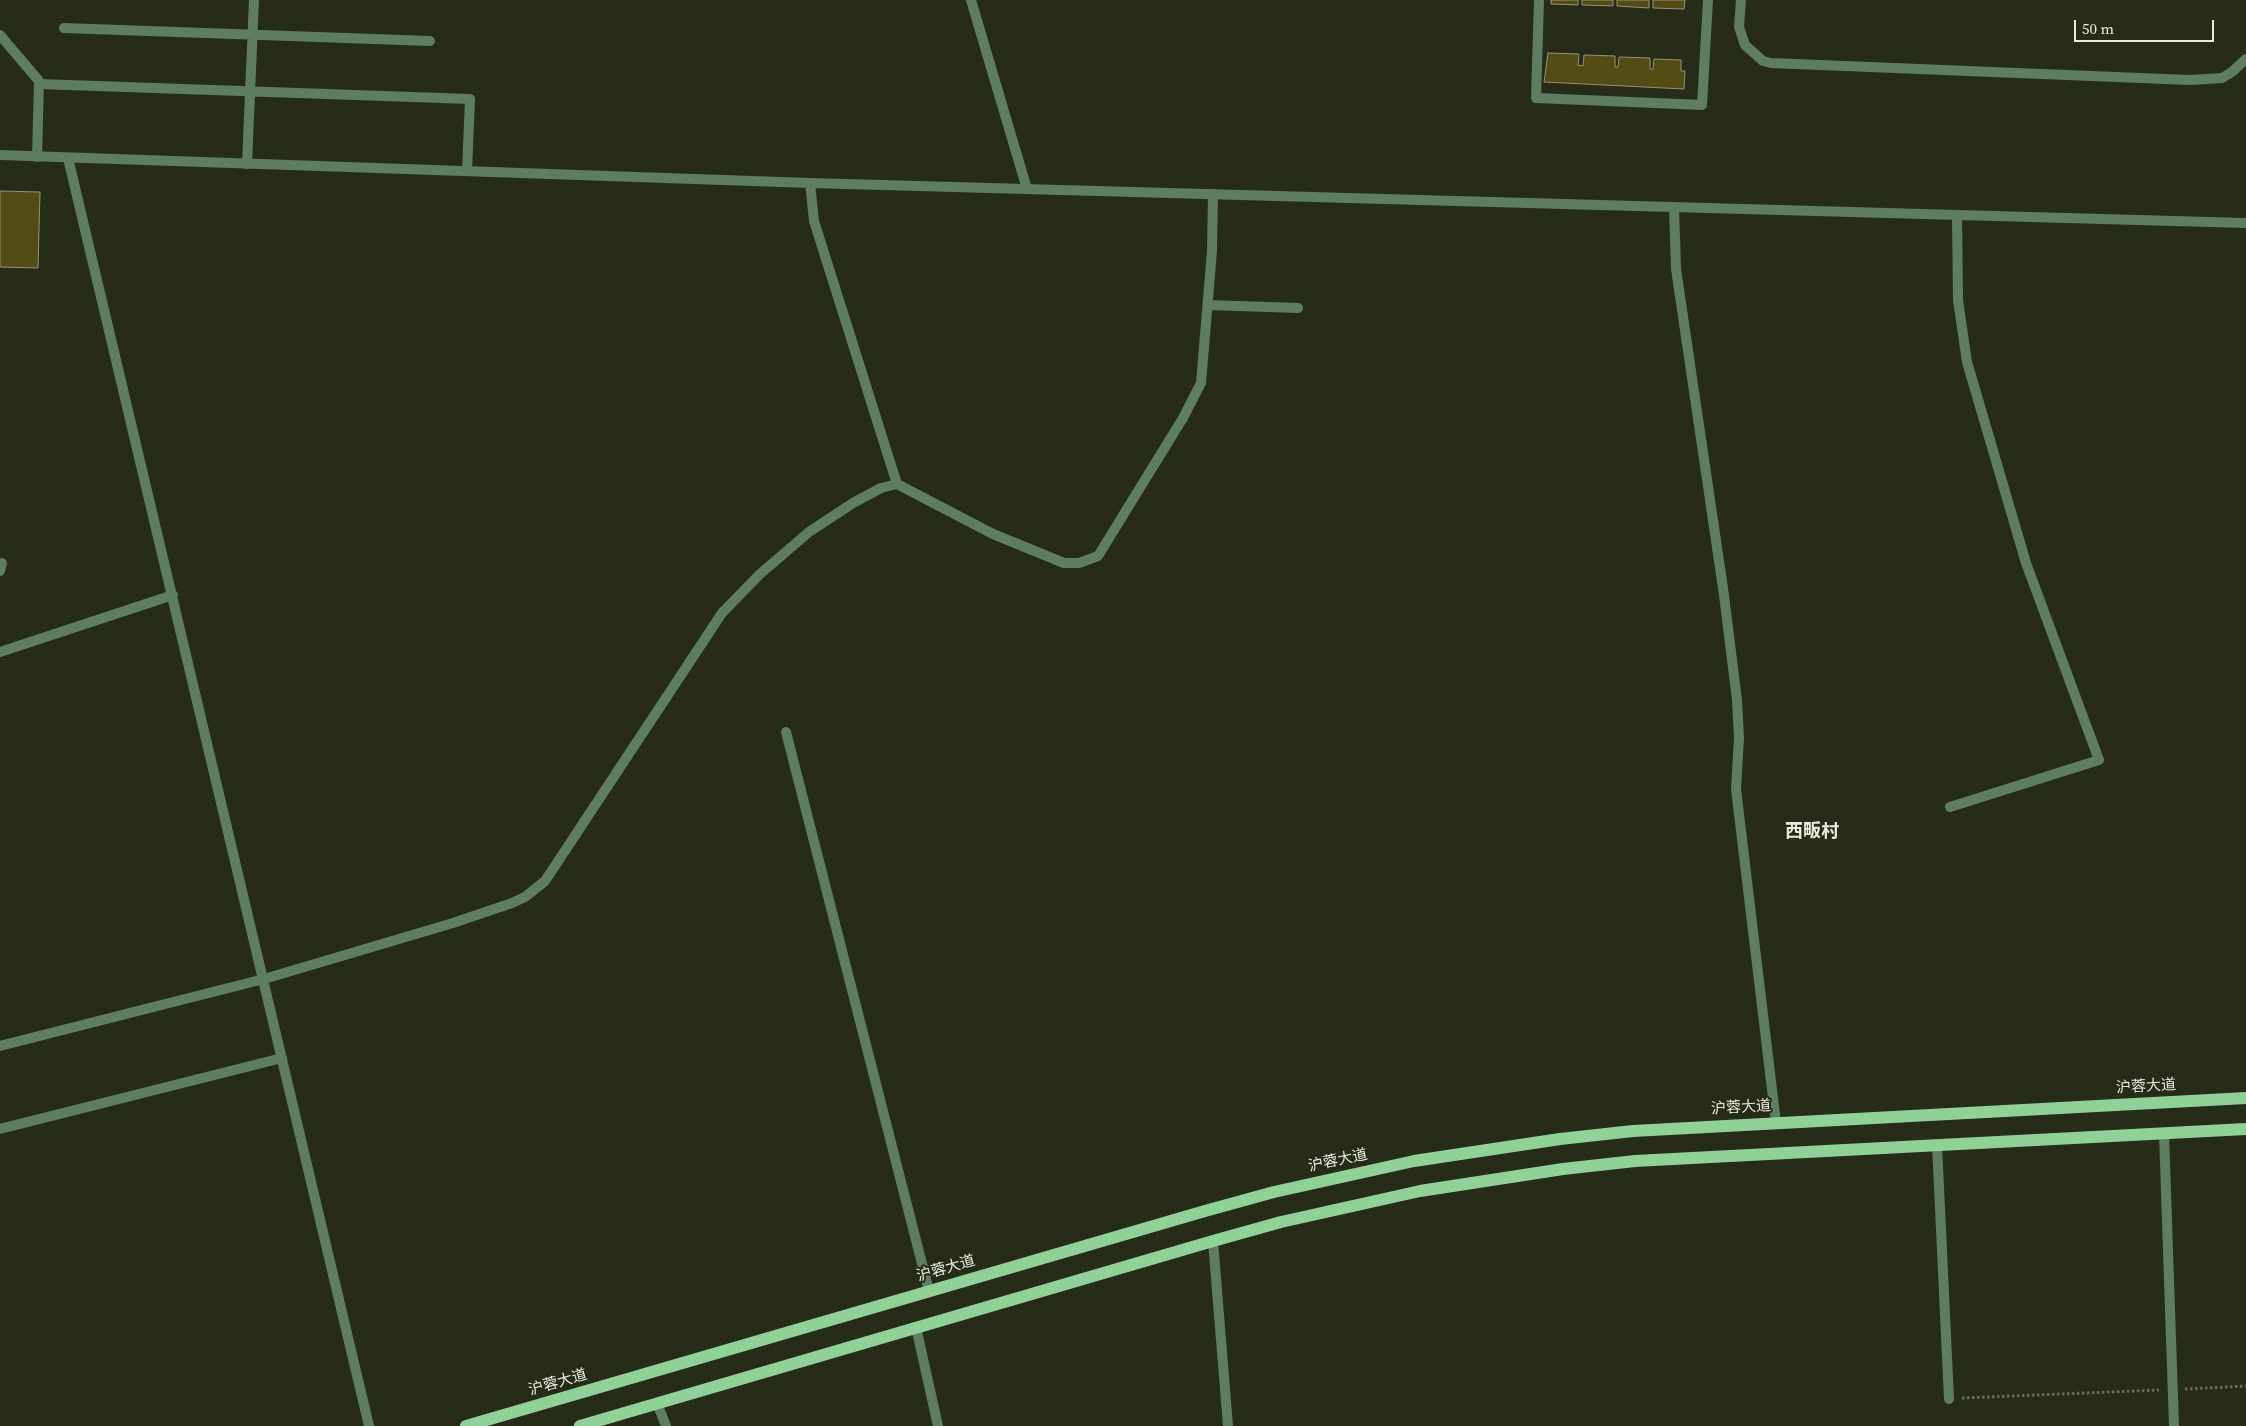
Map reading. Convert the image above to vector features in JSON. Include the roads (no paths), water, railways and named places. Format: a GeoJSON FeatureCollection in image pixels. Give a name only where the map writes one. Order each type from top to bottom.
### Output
{"type":"FeatureCollection","features":[{"type":"Feature","properties":{"kind":"main road","name":"沪蓉大道"},"geometry":{"type":"LineString","coordinates":[[466,1426],[1274,1192],[1414,1161],[1532,1143],[1624,1132],[1776,1122],[2246,1098]]}},
{"type":"Feature","properties":{"kind":"main road"},"geometry":{"type":"LineString","coordinates":[[580,1426],[1213,1241],[1282,1222],[1420,1191],[1563,1169],[1635,1162],[1937,1144],[2246,1129]]}},
{"type":"Feature","properties":{"kind":"street"},"geometry":{"type":"LineString","coordinates":[[247,164],[254,0]]}},
{"type":"Feature","properties":{"kind":"street"},"geometry":{"type":"LineString","coordinates":[[971,0],[1027,189]]}},
{"type":"Feature","properties":{"kind":"street"},"geometry":{"type":"LineString","coordinates":[[1539,0],[1536,98],[1702,105],[1708,0]]}},
{"type":"Feature","properties":{"kind":"street"},"geometry":{"type":"LineString","coordinates":[[1741,0],[1741,36],[1750,51],[1771,63],[2190,80],[2222,78],[2232,72],[2246,59]]}},
{"type":"Feature","properties":{"kind":"street"},"geometry":{"type":"LineString","coordinates":[[64,28],[430,41]]}},
{"type":"Feature","properties":{"kind":"street"},"geometry":{"type":"LineString","coordinates":[[0,35],[35,76],[39,84],[37,157]]}},
{"type":"Feature","properties":{"kind":"street"},"geometry":{"type":"LineString","coordinates":[[39,84],[470,99],[467,171]]}},
{"type":"Feature","properties":{"kind":"street"},"geometry":{"type":"LineString","coordinates":[[0,156],[810,183],[2246,223]]}},
{"type":"Feature","properties":{"kind":"street"},"geometry":{"type":"LineString","coordinates":[[68,158],[369,1426]]}},
{"type":"Feature","properties":{"kind":"street"},"geometry":{"type":"LineString","coordinates":[[810,183],[814,221],[896,484]]}},
{"type":"Feature","properties":{"kind":"street"},"geometry":{"type":"LineString","coordinates":[[0,1046],[264,979],[453,923],[512,903],[537,888],[552,873],[722,613],[760,574],[808,532],[852,503],[881,488],[896,484],[993,534],[1064,563],[1079,563],[1098,556],[1183,418],[1201,383],[1208,304],[1213,194]]}},
{"type":"Feature","properties":{"kind":"street"},"geometry":{"type":"LineString","coordinates":[[1674,207],[1676,269],[1723,585],[1737,700],[1739,738],[1736,789],[1776,1122]]}},
{"type":"Feature","properties":{"kind":"street"},"geometry":{"type":"LineString","coordinates":[[1950,807],[2099,760],[2026,563],[1967,362],[1958,300],[1956,215]]}},
{"type":"Feature","properties":{"kind":"street"},"geometry":{"type":"LineString","coordinates":[[1208,304],[1298,308]]}},
{"type":"Feature","properties":{"kind":"street"},"geometry":{"type":"LineString","coordinates":[[0,652],[173,596]]}},
{"type":"Feature","properties":{"kind":"street"},"geometry":{"type":"LineString","coordinates":[[786,732],[929,1291]]}},
{"type":"Feature","properties":{"kind":"street"},"geometry":{"type":"LineString","coordinates":[[0,1130],[282,1058]]}},
{"type":"Feature","properties":{"kind":"street"},"geometry":{"type":"LineString","coordinates":[[2164,1133],[2174,1426]]}},
{"type":"Feature","properties":{"kind":"street"},"geometry":{"type":"LineString","coordinates":[[1937,1144],[1949,1399]]}},
{"type":"Feature","properties":{"kind":"street"},"geometry":{"type":"LineString","coordinates":[[1213,1241],[1228,1426]]}},
{"type":"Feature","properties":{"kind":"street"},"geometry":{"type":"LineString","coordinates":[[916,1328],[938,1426]]}},
{"type":"Feature","properties":{"kind":"street"},"geometry":{"type":"LineString","coordinates":[[657,1403],[666,1426]]}},
{"type":"Feature","properties":{"kind":"district","name":"西畈村"},"geometry":{"type":"Point","coordinates":[1812,832]}}]}
